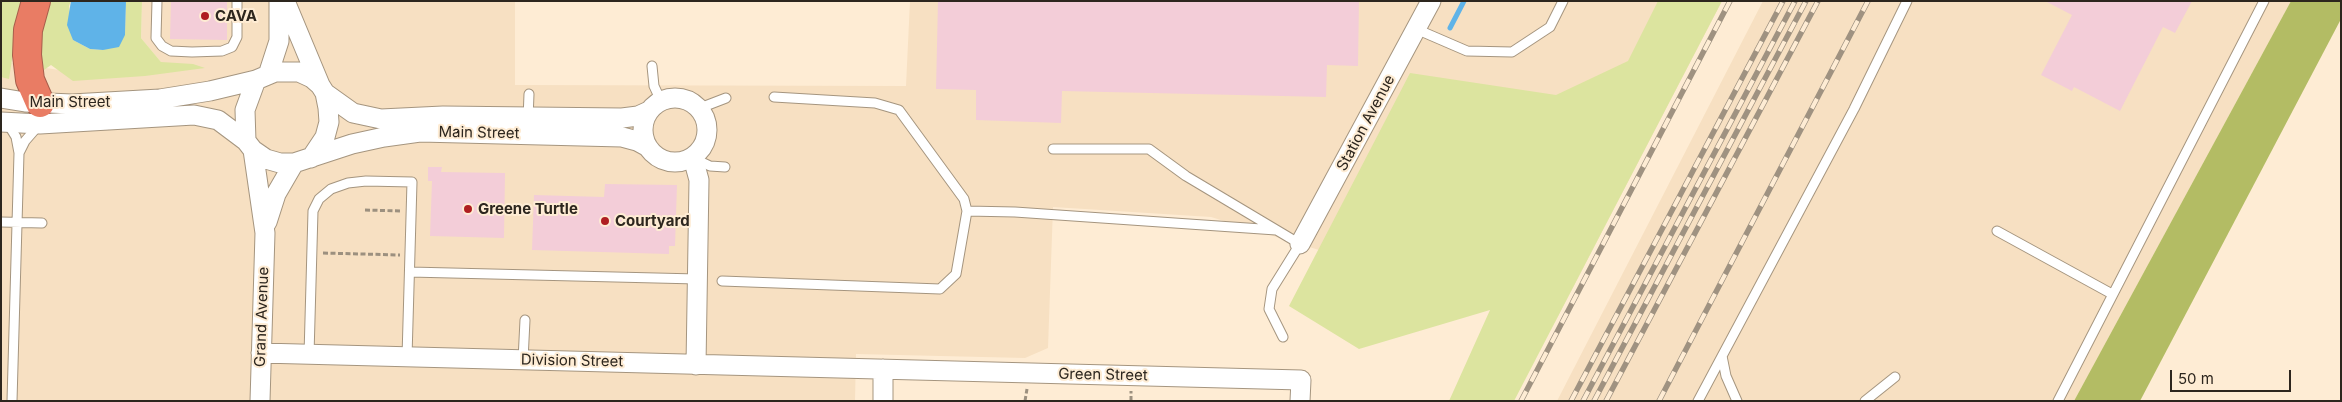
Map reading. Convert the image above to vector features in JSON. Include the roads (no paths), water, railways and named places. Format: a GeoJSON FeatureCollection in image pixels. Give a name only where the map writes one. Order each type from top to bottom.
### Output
{"type":"FeatureCollection","features":[{"type":"Feature","properties":{"kind":"highway"},"geometry":{"type":"LineString","coordinates":[[36,1],[28,30],[27,55],[30,80],[40,113]]}},
{"type":"Feature","properties":{"kind":"street"},"geometry":{"type":"LineString","coordinates":[[279,1],[279,41],[274,62],[262,77],[245,110],[249,145],[273,162],[303,161],[321,144],[328,129],[329,115],[322,89],[285,1]]}},
{"type":"Feature","properties":{"kind":"street","name":"Station Avenue"},"geometry":{"type":"LineString","coordinates":[[1300,244],[1431,1]]}},
{"type":"Feature","properties":{"kind":"street"},"geometry":{"type":"LineString","coordinates":[[262,77],[283,71],[299,72],[312,78],[322,89]]}},
{"type":"Feature","properties":{"kind":"street","name":"Main Street"},"geometry":{"type":"LineString","coordinates":[[5,123],[40,113],[92,103],[177,97],[262,77]]}},
{"type":"Feature","properties":{"kind":"street","name":"Main Street"},"geometry":{"type":"LineString","coordinates":[[322,89],[353,113],[374,118],[421,116],[528,125],[622,137],[637,141],[648,147]]}},
{"type":"Feature","properties":{"kind":"street","name":"Main Street"},"geometry":{"type":"LineString","coordinates":[[1,98],[40,113],[201,115],[218,120],[249,145]]}},
{"type":"Feature","properties":{"kind":"street"},"geometry":{"type":"LineString","coordinates":[[680,98],[693,102],[700,108],[706,119],[706,133],[703,147],[693,158],[679,162],[666,161],[652,154],[648,147],[644,130],[655,106],[680,98]]}},
{"type":"Feature","properties":{"kind":"street","name":"Main Street"},"geometry":{"type":"LineString","coordinates":[[303,161],[352,144],[395,134],[622,118],[638,116],[655,106]]}},
{"type":"Feature","properties":{"kind":"street","name":"Grand Avenue"},"geometry":{"type":"LineString","coordinates":[[249,145],[265,233],[260,401]]}},
{"type":"Feature","properties":{"kind":"street"},"geometry":{"type":"LineString","coordinates":[[693,158],[698,180],[696,365]]}},
{"type":"Feature","properties":{"kind":"street","name":"Grand Avenue"},"geometry":{"type":"LineString","coordinates":[[265,233],[276,194],[303,161]]}},
{"type":"Feature","properties":{"kind":"street","name":"Division Street"},"geometry":{"type":"LineString","coordinates":[[261,353],[884,369]]}},
{"type":"Feature","properties":{"kind":"street"},"geometry":{"type":"LineString","coordinates":[[882,401],[884,369]]}},
{"type":"Feature","properties":{"kind":"street","name":"Green Street"},"geometry":{"type":"LineString","coordinates":[[884,369],[1301,380],[1300,401]]}},
{"type":"Feature","properties":{"kind":"lane"},"geometry":{"type":"LineString","coordinates":[[157,1],[156,38],[162,46],[171,51],[192,52],[222,51],[232,47],[237,37],[237,1]]}},
{"type":"Feature","properties":{"kind":"lane"},"geometry":{"type":"LineString","coordinates":[[1416,28],[1467,51],[1512,52],[1550,27],[1563,1]]}},
{"type":"Feature","properties":{"kind":"lane"},"geometry":{"type":"LineString","coordinates":[[1698,401],[1854,108],[1907,1]]}},
{"type":"Feature","properties":{"kind":"lane"},"geometry":{"type":"LineString","coordinates":[[2058,401],[2264,1]]}},
{"type":"Feature","properties":{"kind":"lane"},"geometry":{"type":"LineString","coordinates":[[652,66],[655,106]]}},
{"type":"Feature","properties":{"kind":"lane"},"geometry":{"type":"LineString","coordinates":[[528,125],[529,94]]}},
{"type":"Feature","properties":{"kind":"lane"},"geometry":{"type":"LineString","coordinates":[[722,281],[940,289],[956,274],[967,211],[964,199],[899,110],[875,103],[774,97]]}},
{"type":"Feature","properties":{"kind":"lane"},"geometry":{"type":"LineString","coordinates":[[700,108],[726,98]]}},
{"type":"Feature","properties":{"kind":"lane"},"geometry":{"type":"LineString","coordinates":[[19,154],[40,113]]}},
{"type":"Feature","properties":{"kind":"lane"},"geometry":{"type":"LineString","coordinates":[[5,123],[16,137],[19,154],[12,401]]}},
{"type":"Feature","properties":{"kind":"lane"},"geometry":{"type":"LineString","coordinates":[[1053,149],[1149,149],[1186,176],[1300,244],[1272,290],[1269,309],[1283,337]]}},
{"type":"Feature","properties":{"kind":"lane"},"geometry":{"type":"LineString","coordinates":[[693,158],[705,164],[725,167]]}},
{"type":"Feature","properties":{"kind":"lane"},"geometry":{"type":"LineString","coordinates":[[309,355],[312,217],[315,205],[324,194],[339,185],[358,181],[412,182],[407,357]]}},
{"type":"Feature","properties":{"kind":"lane"},"geometry":{"type":"LineString","coordinates":[[967,211],[1015,212],[1276,230]]}},
{"type":"Feature","properties":{"kind":"lane"},"geometry":{"type":"LineString","coordinates":[[1,222],[42,223]]}},
{"type":"Feature","properties":{"kind":"lane"},"geometry":{"type":"LineString","coordinates":[[1997,231],[2112,294]]}},
{"type":"Feature","properties":{"kind":"lane"},"geometry":{"type":"LineString","coordinates":[[410,272],[697,280]]}},
{"type":"Feature","properties":{"kind":"lane"},"geometry":{"type":"LineString","coordinates":[[523,360],[525,320]]}},
{"type":"Feature","properties":{"kind":"lane"},"geometry":{"type":"LineString","coordinates":[[1722,356],[1726,376],[1737,401]]}},
{"type":"Feature","properties":{"kind":"lane"},"geometry":{"type":"LineString","coordinates":[[1865,401],[1895,377]]}},
{"type":"Feature","properties":{"kind":"water"},"geometry":{"type":"Polygon","coordinates":[[[71,1],[126,1],[125,35],[119,47],[103,50],[90,49],[73,40],[67,25],[71,1]]]}},
{"type":"Feature","properties":{"kind":"waterway"},"geometry":{"type":"LineString","coordinates":[[1450,28],[1464,1]]}},
{"type":"Feature","properties":{"kind":"railway"},"geometry":{"type":"LineString","coordinates":[[1521,401],[1730,1]]}},
{"type":"Feature","properties":{"kind":"railway"},"geometry":{"type":"LineString","coordinates":[[1571,401],[1783,1]]}},
{"type":"Feature","properties":{"kind":"railway"},"geometry":{"type":"LineString","coordinates":[[1583,401],[1795,1]]}},
{"type":"Feature","properties":{"kind":"railway"},"geometry":{"type":"LineString","coordinates":[[1594,401],[1806,1]]}},
{"type":"Feature","properties":{"kind":"railway"},"geometry":{"type":"LineString","coordinates":[[1606,401],[1818,1]]}},
{"type":"Feature","properties":{"kind":"railway"},"geometry":{"type":"LineString","coordinates":[[1659,401],[1868,1]]}},
{"type":"Feature","properties":{"kind":"place","name":"CAVA"},"geometry":{"type":"Point","coordinates":[205,16]}},
{"type":"Feature","properties":{"kind":"place","name":"Greene Turtle"},"geometry":{"type":"Point","coordinates":[468,209]}},
{"type":"Feature","properties":{"kind":"place","name":"Courtyard"},"geometry":{"type":"Point","coordinates":[605,221]}}]}
